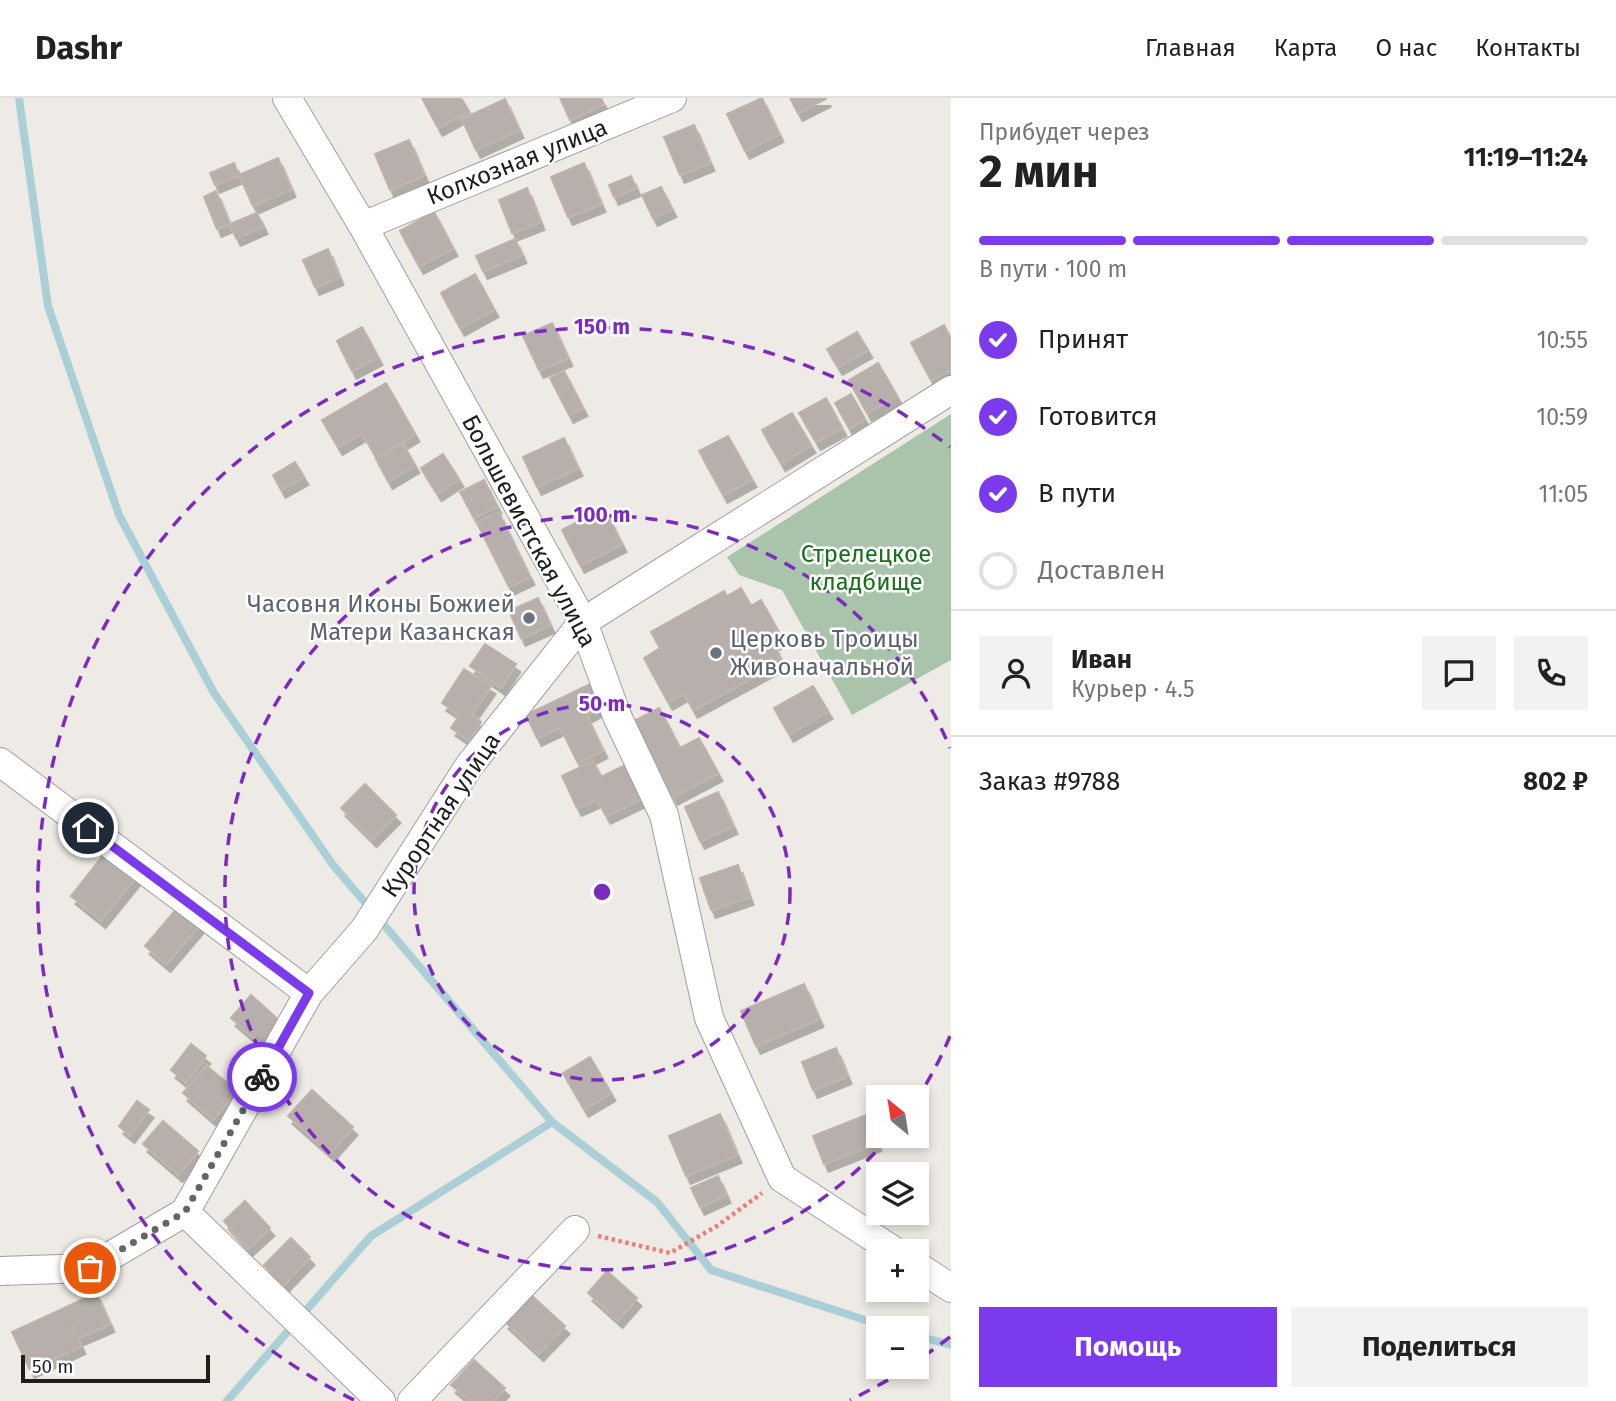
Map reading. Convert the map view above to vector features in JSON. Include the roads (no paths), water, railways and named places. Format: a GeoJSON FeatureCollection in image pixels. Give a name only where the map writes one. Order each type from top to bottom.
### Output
{"type":"FeatureCollection","features":[{"type":"Feature","properties":{"kind":"street","name":"Большевистская улица"},"geometry":{"type":"LineString","coordinates":[[287,98],[363,226],[583,622],[617,716],[664,815],[709,1018],[782,1178],[876,1239]]}},
{"type":"Feature","properties":{"kind":"street","name":"Колхозная улица"},"geometry":{"type":"LineString","coordinates":[[363,226],[671,98]]}},
{"type":"Feature","properties":{"kind":"street","name":"Курортная улица"},"geometry":{"type":"LineString","coordinates":[[0,1271],[90,1268],[185,1212],[309,993],[364,930],[469,766],[583,622],[951,390]]}},
{"type":"Feature","properties":{"kind":"street"},"geometry":{"type":"LineString","coordinates":[[0,762],[309,993]]}},
{"type":"Feature","properties":{"kind":"street"},"geometry":{"type":"LineString","coordinates":[[185,1212],[381,1401]]}},
{"type":"Feature","properties":{"kind":"street"},"geometry":{"type":"LineString","coordinates":[[412,1401],[575,1230]]}},
{"type":"Feature","properties":{"kind":"street"},"geometry":{"type":"LineString","coordinates":[[929,1274],[951,1288]]}},
{"type":"Feature","properties":{"kind":"waterway"},"geometry":{"type":"LineString","coordinates":[[19,98],[48,306],[119,515],[214,693],[333,865],[552,1122],[657,1202],[711,1270],[866,1320]]}},
{"type":"Feature","properties":{"kind":"waterway"},"geometry":{"type":"LineString","coordinates":[[227,1401],[371,1236],[552,1122]]}},
{"type":"Feature","properties":{"kind":"waterway"},"geometry":{"type":"LineString","coordinates":[[929,1339],[951,1345]]}},
{"type":"Feature","properties":{"kind":"place","name":"Часовня Иконы Божией Матери Казанская"},"geometry":{"type":"Point","coordinates":[529,618]}},
{"type":"Feature","properties":{"kind":"place","name":"Церковь Троицы Живоначальной"},"geometry":{"type":"Point","coordinates":[716,653]}},
{"type":"Feature","properties":{"kind":"park label","name":"Стрелецкое кладбище"},"geometry":{"type":"Point","coordinates":[866,568]}}]}
